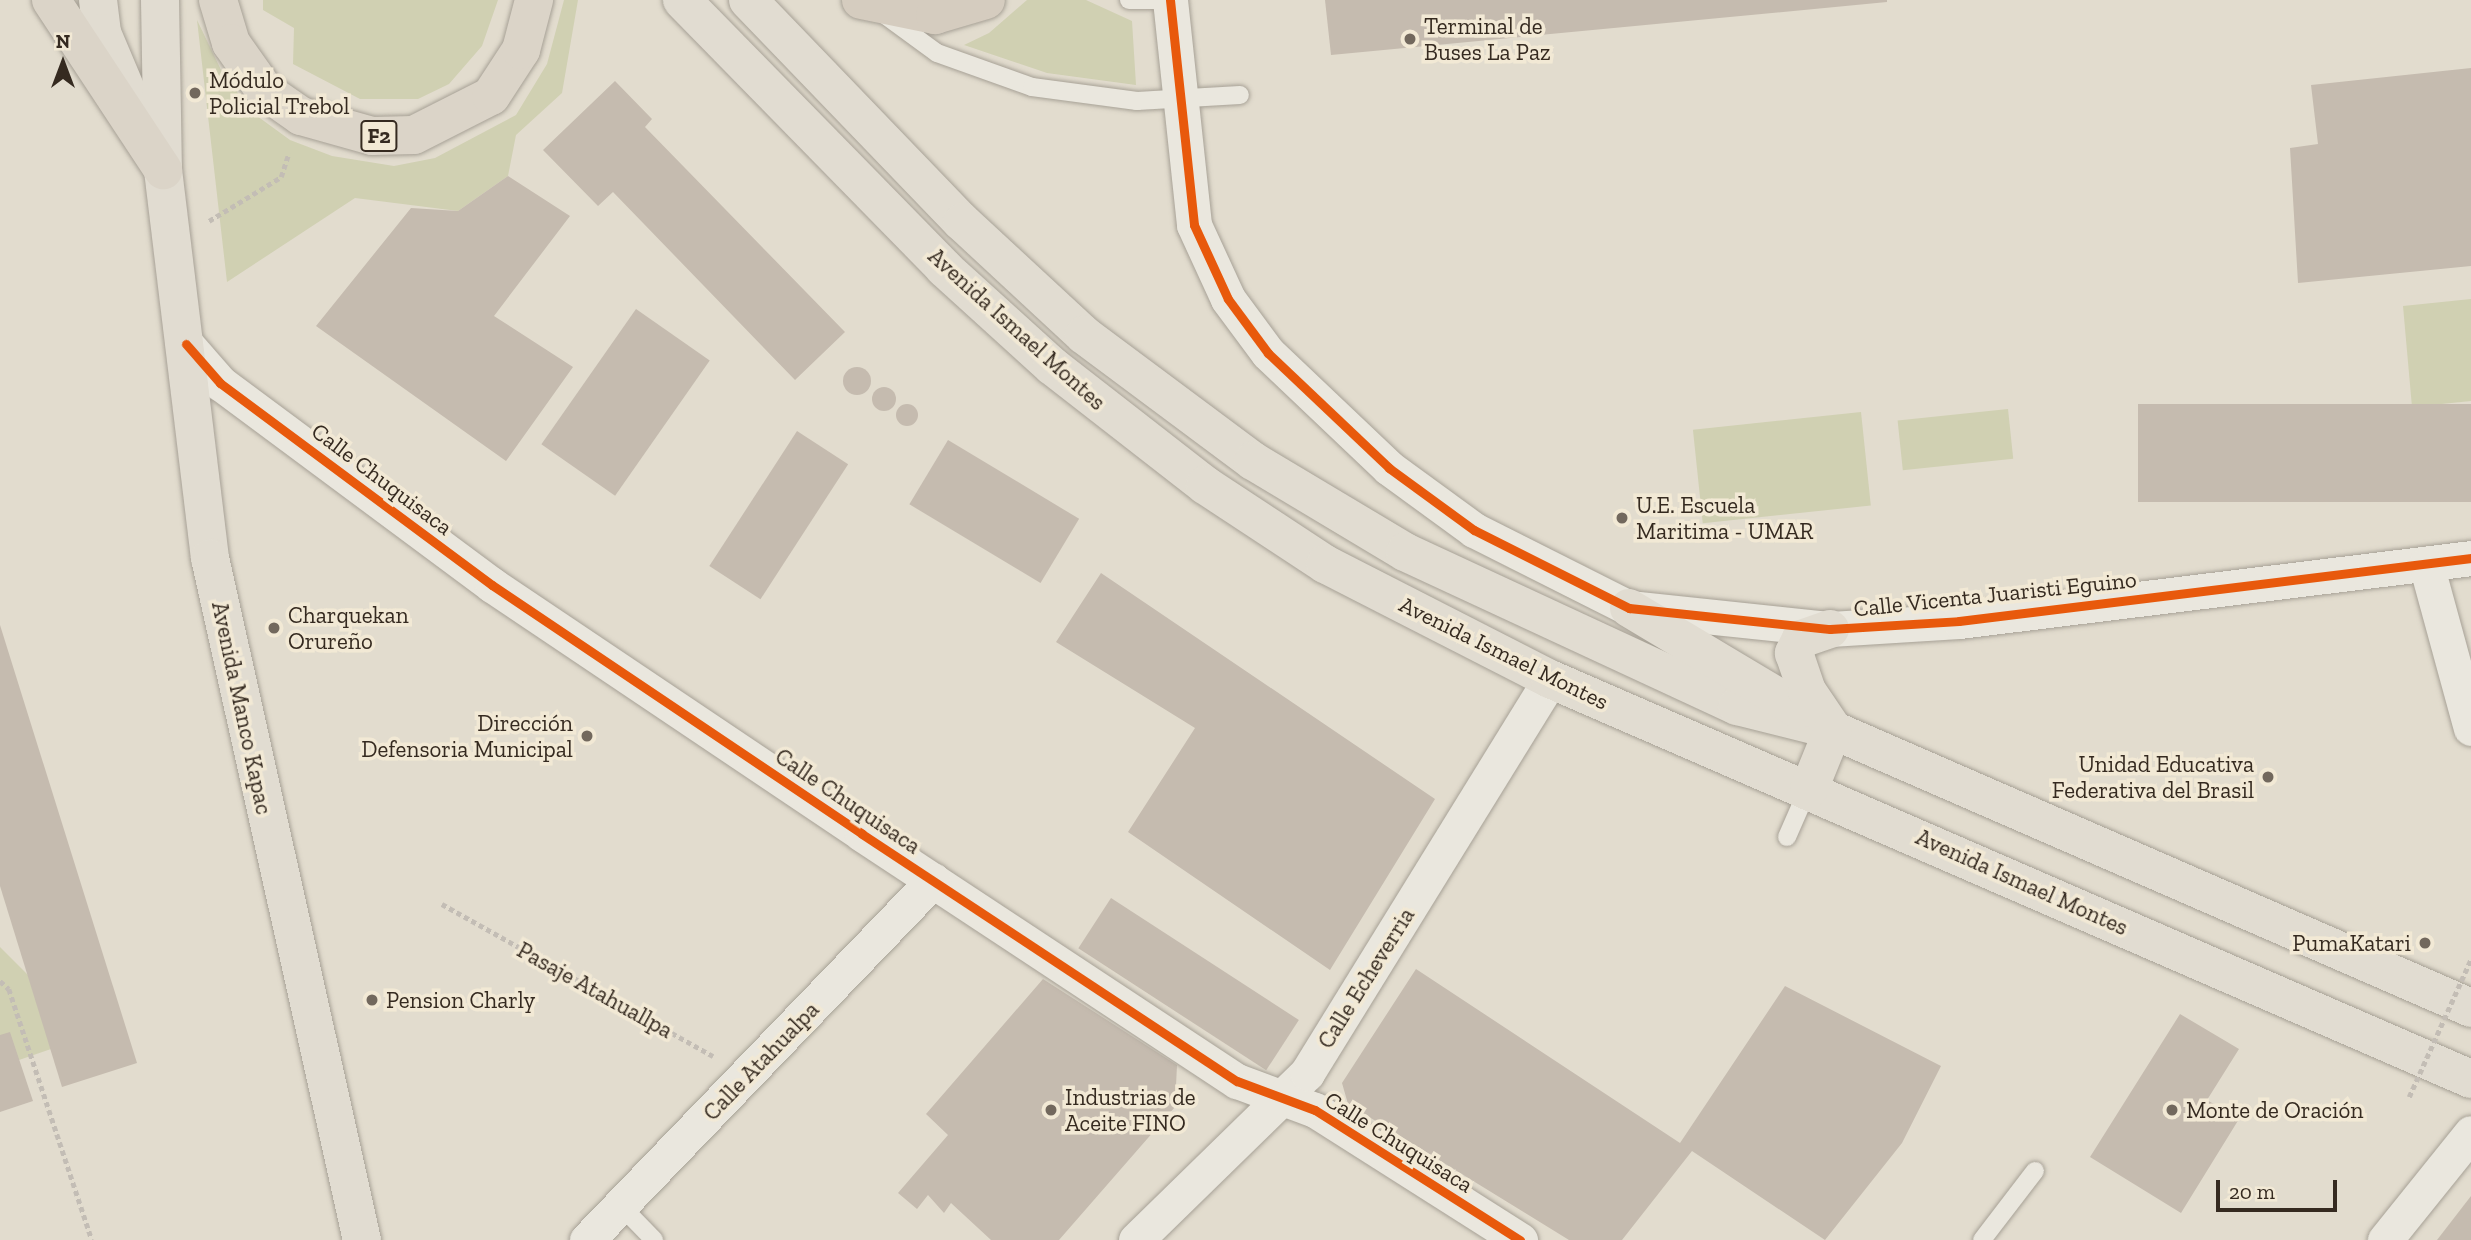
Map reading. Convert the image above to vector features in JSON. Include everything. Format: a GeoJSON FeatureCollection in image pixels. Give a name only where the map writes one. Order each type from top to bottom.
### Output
{"type":"FeatureCollection","features":[{"type":"Feature","properties":{"kind":"highway"},"geometry":{"type":"LineString","coordinates":[[51,0],[163,170]]}},
{"type":"Feature","properties":{"kind":"highway","name":"F2"},"geometry":{"type":"LineString","coordinates":[[218,0],[231,43],[265,91],[301,116],[372,136],[414,135],[454,120],[491,96],[521,50],[534,0]]}},
{"type":"Feature","properties":{"kind":"highway"},"geometry":{"type":"LineString","coordinates":[[866,3],[935,15],[986,0]]}},
{"type":"Feature","properties":{"kind":"main road","name":"Avenida Manco Kapac"},"geometry":{"type":"LineString","coordinates":[[98,0],[102,33],[163,170]]}},
{"type":"Feature","properties":{"kind":"main road","name":"Avenida Manco Kapac"},"geometry":{"type":"LineString","coordinates":[[160,0],[163,170],[213,571],[362,1240]]}},
{"type":"Feature","properties":{"kind":"main road","name":"Avenida Ismael Montes"},"geometry":{"type":"LineString","coordinates":[[682,0],[944,268],[1052,366],[1205,485],[1325,564],[1550,679],[1809,789],[2471,1079]]}},
{"type":"Feature","properties":{"kind":"main road","name":"Avenida Ismael Montes"},"geometry":{"type":"LineString","coordinates":[[748,0],[962,222],[1084,335],[1253,461],[1405,552],[1737,706],[1833,730],[2471,1009]]}},
{"type":"Feature","properties":{"kind":"main road"},"geometry":{"type":"LineString","coordinates":[[1629,608],[1833,730]]}},
{"type":"Feature","properties":{"kind":"main road"},"geometry":{"type":"LineString","coordinates":[[1830,629],[1801,639],[1794,653],[1807,691],[1833,730]]}},
{"type":"Feature","properties":{"kind":"main road"},"geometry":{"type":"LineString","coordinates":[[1809,789],[1833,730]]}},
{"type":"Feature","properties":{"kind":"street","name":"Calle Vicenta Juaristi Eguino"},"geometry":{"type":"LineString","coordinates":[[1170,0],[1177,99],[1194,225],[1228,299],[1268,353],[1389,468],[1474,530],[1629,608],[1830,629],[1959,621],[2471,558]]}},
{"type":"Feature","properties":{"kind":"street","name":"Calle Chuquisaca"},"geometry":{"type":"LineString","coordinates":[[186,344],[220,383],[492,585],[1237,1081],[1315,1110],[1520,1240]]}},
{"type":"Feature","properties":{"kind":"street"},"geometry":{"type":"LineString","coordinates":[[2426,564],[2471,728]]}},
{"type":"Feature","properties":{"kind":"street","name":"Calle Echeverria"},"geometry":{"type":"LineString","coordinates":[[1136,1240],[1307,1073],[1550,679]]}},
{"type":"Feature","properties":{"kind":"street","name":"Calle Atahualpa"},"geometry":{"type":"LineString","coordinates":[[587,1240],[933,881]]}},
{"type":"Feature","properties":{"kind":"street"},"geometry":{"type":"LineString","coordinates":[[2385,1240],[2471,1133]]}},
{"type":"Feature","properties":{"kind":"lane"},"geometry":{"type":"LineString","coordinates":[[1129,0],[1176,0]]}},
{"type":"Feature","properties":{"kind":"lane"},"geometry":{"type":"LineString","coordinates":[[866,3],[937,53],[1032,87],[1084,98],[1177,99],[1240,95]]}},
{"type":"Feature","properties":{"kind":"lane"},"geometry":{"type":"LineString","coordinates":[[1787,836],[1809,789]]}},
{"type":"Feature","properties":{"kind":"lane"},"geometry":{"type":"LineString","coordinates":[[1982,1240],[2035,1171]]}},
{"type":"Feature","properties":{"kind":"lane"},"geometry":{"type":"LineString","coordinates":[[620,1205],[654,1240]]}},
{"type":"Feature","properties":{"kind":"path"},"geometry":{"type":"LineString","coordinates":[[172,228],[220,218],[281,177],[301,116]]}},
{"type":"Feature","properties":{"kind":"path"},"geometry":{"type":"LineString","coordinates":[[2409,1097],[2471,958]]}},
{"type":"Feature","properties":{"kind":"path"},"geometry":{"type":"LineString","coordinates":[[0,981],[9,989],[92,1240]]}},
{"type":"Feature","properties":{"kind":"green space"},"geometry":{"type":"Polygon","coordinates":[[[263,0],[498,0],[482,46],[449,84],[418,99],[360,99],[293,64],[294,28],[263,10],[263,0]]]}},
{"type":"Feature","properties":{"kind":"green space"},"geometry":{"type":"Polygon","coordinates":[[[564,0],[578,0],[562,93],[516,135],[508,176],[458,211],[355,198],[227,282],[197,20],[222,72],[253,113],[290,140],[332,156],[394,166],[435,158],[516,115],[547,64],[564,0]]]}},
{"type":"Feature","properties":{"kind":"green space"},"geometry":{"type":"Polygon","coordinates":[[[1027,0],[1086,0],[1132,21],[1136,85],[1047,73],[964,45],[989,33],[1027,0]]]}},
{"type":"Feature","properties":{"kind":"green space"},"geometry":{"type":"Polygon","coordinates":[[[2471,299],[2471,401],[2412,407],[2403,306],[2471,299]]]}},
{"type":"Feature","properties":{"kind":"green space"},"geometry":{"type":"Polygon","coordinates":[[[2008,409],[2013,459],[1903,470],[1898,421],[2008,409]]]}},
{"type":"Feature","properties":{"kind":"green space"},"geometry":{"type":"Polygon","coordinates":[[[1861,412],[1871,505],[1703,523],[1693,430],[1861,412]]]}},
{"type":"Feature","properties":{"kind":"green space"},"geometry":{"type":"Polygon","coordinates":[[[0,947],[28,975],[51,1049],[19,1060],[0,1112],[0,947]]]}},
{"type":"Feature","properties":{"kind":"building","name":"Terminal de Buses La Paz"},"geometry":{"type":"Polygon","coordinates":[[[1325,0],[1887,0],[1887,2],[1331,55],[1325,0]]]}},
{"type":"Feature","properties":{"kind":"building"},"geometry":{"type":"Polygon","coordinates":[[[2471,68],[2471,266],[2298,283],[2290,148],[2318,144],[2311,85],[2471,68]]]}},
{"type":"Feature","properties":{"kind":"building"},"geometry":{"type":"Polygon","coordinates":[[[615,81],[652,119],[645,127],[845,332],[795,380],[613,192],[598,206],[543,150],[615,81]]]}},
{"type":"Feature","properties":{"kind":"building"},"geometry":{"type":"Polygon","coordinates":[[[508,176],[570,216],[494,316],[573,367],[506,461],[316,326],[411,208],[458,211],[508,176]]]}},
{"type":"Feature","properties":{"kind":"building"},"geometry":{"type":"Polygon","coordinates":[[[636,309],[710,361],[615,496],[541,444],[636,309]]]}},
{"type":"Feature","properties":{"kind":"building"},"geometry":{"type":"Polygon","coordinates":[[[857,367],[867,371],[871,381],[867,391],[857,395],[847,391],[843,381],[847,371],[857,367]]]}},
{"type":"Feature","properties":{"kind":"building"},"geometry":{"type":"Polygon","coordinates":[[[884,387],[893,390],[896,399],[893,408],[884,411],[875,408],[872,399],[875,390],[884,387]]]}},
{"type":"Feature","properties":{"kind":"building"},"geometry":{"type":"Polygon","coordinates":[[[907,404],[915,407],[918,415],[915,423],[907,426],[899,423],[896,415],[899,407],[907,404]]]}},
{"type":"Feature","properties":{"kind":"building"},"geometry":{"type":"Polygon","coordinates":[[[2138,404],[2471,404],[2471,502],[2138,502],[2138,404]]]}},
{"type":"Feature","properties":{"kind":"building"},"geometry":{"type":"Polygon","coordinates":[[[797,431],[848,464],[760,599],[709,566],[797,431]]]}},
{"type":"Feature","properties":{"kind":"building"},"geometry":{"type":"Polygon","coordinates":[[[948,440],[1079,519],[1041,583],[909,504],[948,440]]]}},
{"type":"Feature","properties":{"kind":"building"},"geometry":{"type":"Polygon","coordinates":[[[1101,573],[1435,799],[1330,970],[1128,832],[1195,728],[1056,642],[1101,573]]]}},
{"type":"Feature","properties":{"kind":"building"},"geometry":{"type":"Polygon","coordinates":[[[0,625],[137,1063],[62,1087],[0,886],[0,625]]]}},
{"type":"Feature","properties":{"kind":"building"},"geometry":{"type":"Polygon","coordinates":[[[1111,898],[1299,1020],[1266,1070],[1078,948],[1111,898]]]}},
{"type":"Feature","properties":{"kind":"building"},"geometry":{"type":"Polygon","coordinates":[[[1416,969],[1680,1143],[1785,986],[1941,1066],[1902,1143],[1825,1240],[1692,1151],[1622,1240],[1569,1240],[1348,1104],[1342,1083],[1416,969]]]}},
{"type":"Feature","properties":{"kind":"building","name":"Industrias de Aceite FINO"},"geometry":{"type":"Polygon","coordinates":[[[1043,979],[1177,1065],[1175,1107],[1059,1240],[991,1240],[951,1203],[944,1213],[928,1195],[917,1209],[898,1193],[948,1135],[926,1114],[1043,979]]]}},
{"type":"Feature","properties":{"kind":"building","name":"Monte de Oración"},"geometry":{"type":"Polygon","coordinates":[[[2180,1014],[2239,1049],[2207,1100],[2239,1119],[2181,1213],[2090,1157],[2180,1014]]]}},
{"type":"Feature","properties":{"kind":"building"},"geometry":{"type":"Polygon","coordinates":[[[10,1032],[33,1101],[0,1112],[0,1035],[10,1032]]]}},
{"type":"Feature","properties":{"kind":"building"},"geometry":{"type":"Polygon","coordinates":[[[2471,1196],[2471,1240],[2437,1240],[2471,1196]]]}},
{"type":"Feature","properties":{"kind":"cycle path"},"geometry":{"type":"LineString","coordinates":[[1170,0],[1194,225],[1228,299],[1268,353],[1389,468],[1474,530],[1629,608],[1830,629],[1959,621],[2471,558]]}},
{"type":"Feature","properties":{"kind":"cycle path"},"geometry":{"type":"LineString","coordinates":[[186,344],[220,383],[492,585],[862,834],[1237,1081],[1315,1110],[1520,1240]]}},
{"type":"Feature","properties":{"kind":"place","name":"Terminal de Buses La Paz"},"geometry":{"type":"Point","coordinates":[1410,39]}},
{"type":"Feature","properties":{"kind":"place","name":"Módulo Policial Trebol"},"geometry":{"type":"Point","coordinates":[195,93]}},
{"type":"Feature","properties":{"kind":"place","name":"U.E. Escuela Maritima - UMAR"},"geometry":{"type":"Point","coordinates":[1622,518]}},
{"type":"Feature","properties":{"kind":"place","name":"Charquekan Orureño"},"geometry":{"type":"Point","coordinates":[274,628]}},
{"type":"Feature","properties":{"kind":"place","name":"Dirección Defensoria Municipal"},"geometry":{"type":"Point","coordinates":[587,736]}},
{"type":"Feature","properties":{"kind":"place","name":"Unidad Educativa Federativa del Brasil"},"geometry":{"type":"Point","coordinates":[2268,777]}},
{"type":"Feature","properties":{"kind":"place","name":"PumaKatari"},"geometry":{"type":"Point","coordinates":[2425,943]}},
{"type":"Feature","properties":{"kind":"place","name":"Pension Charly"},"geometry":{"type":"Point","coordinates":[372,1000]}},
{"type":"Feature","properties":{"kind":"place","name":"Industrias de Aceite FINO"},"geometry":{"type":"Point","coordinates":[1051,1110]}},
{"type":"Feature","properties":{"kind":"place","name":"Monte de Oración"},"geometry":{"type":"Point","coordinates":[2172,1110]}}]}
